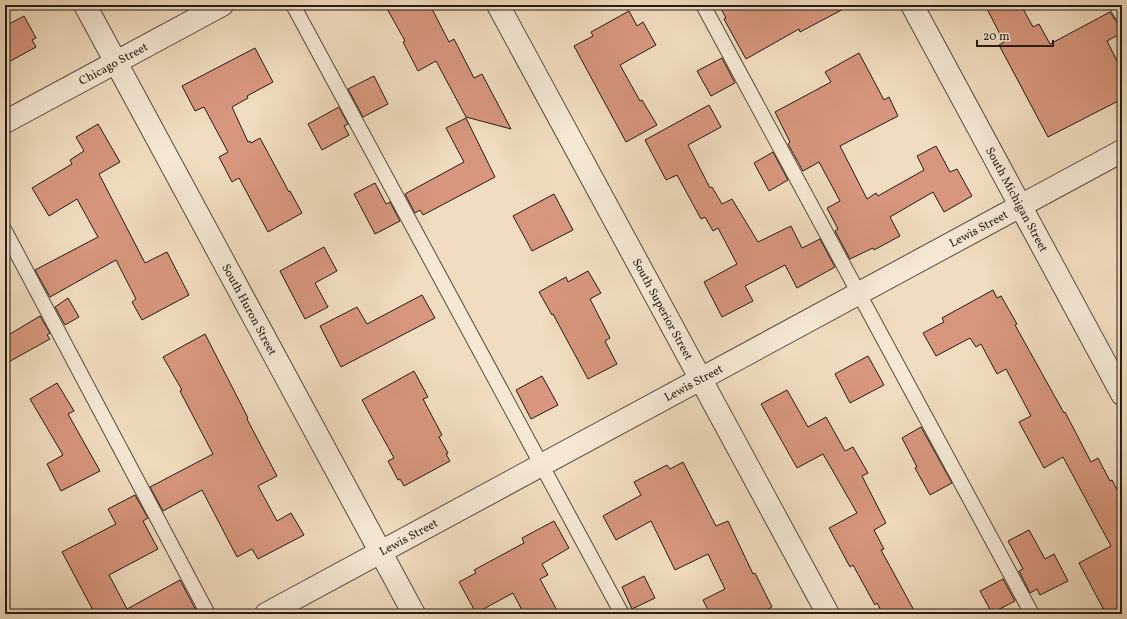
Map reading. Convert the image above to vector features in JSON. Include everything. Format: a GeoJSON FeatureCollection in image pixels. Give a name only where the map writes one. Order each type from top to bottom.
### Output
{"type":"FeatureCollection","features":[{"type":"Feature","properties":{"kind":"street","name":"South Huron Street"},"geometry":{"type":"LineString","coordinates":[[85,5],[414,614]]}},
{"type":"Feature","properties":{"kind":"street","name":"Chicago Street"},"geometry":{"type":"LineString","coordinates":[[5,122],[222,5]]}},
{"type":"Feature","properties":{"kind":"street","name":"South Superior Street"},"geometry":{"type":"LineString","coordinates":[[498,5],[828,614]]}},
{"type":"Feature","properties":{"kind":"street","name":"South Michigan Street"},"geometry":{"type":"LineString","coordinates":[[912,5],[1122,394]]}},
{"type":"Feature","properties":{"kind":"street","name":"Lewis Street"},"geometry":{"type":"LineString","coordinates":[[266,614],[1122,151]]}},
{"type":"Feature","properties":{"kind":"lane"},"geometry":{"type":"LineString","coordinates":[[293,5],[622,614]]}},
{"type":"Feature","properties":{"kind":"lane"},"geometry":{"type":"LineString","coordinates":[[704,5],[1032,614]]}},
{"type":"Feature","properties":{"kind":"lane"},"geometry":{"type":"LineString","coordinates":[[1116,5],[1122,15]]}},
{"type":"Feature","properties":{"kind":"lane"},"geometry":{"type":"LineString","coordinates":[[5,231],[208,614]]}},
{"type":"Feature","properties":{"kind":"building"},"geometry":{"type":"Polygon","coordinates":[[[385,5],[430,5],[449,42],[454,39],[474,78],[482,74],[511,129],[466,117],[436,61],[418,71],[403,42],[405,41],[385,5]]]}},
{"type":"Feature","properties":{"kind":"building"},"geometry":{"type":"Polygon","coordinates":[[[719,5],[851,5],[800,32],[799,29],[746,59],[724,19],[726,18],[719,5]]]}},
{"type":"Feature","properties":{"kind":"building"},"geometry":{"type":"Polygon","coordinates":[[[985,5],[1021,5],[1033,27],[1039,24],[1050,44],[1110,12],[1122,30],[1122,33],[1107,41],[1122,71],[1122,99],[1048,137],[999,45],[1004,42],[985,5]]]}},
{"type":"Feature","properties":{"kind":"building"},"geometry":{"type":"Polygon","coordinates":[[[629,11],[637,26],[643,22],[656,45],[620,65],[640,101],[642,100],[657,125],[626,142],[574,46],[593,36],[591,32],[629,11]]]}},
{"type":"Feature","properties":{"kind":"building"},"geometry":{"type":"Polygon","coordinates":[[[24,16],[36,38],[32,40],[36,47],[5,64],[5,26],[24,16]]]}},
{"type":"Feature","properties":{"kind":"building"},"geometry":{"type":"Polygon","coordinates":[[[255,48],[273,82],[247,96],[248,98],[232,107],[248,142],[250,141],[251,143],[260,138],[302,213],[268,232],[239,178],[232,182],[219,157],[228,152],[204,107],[195,111],[182,86],[255,48]]]}},
{"type":"Feature","properties":{"kind":"building"},"geometry":{"type":"Polygon","coordinates":[[[859,53],[884,100],[889,97],[898,116],[840,146],[867,199],[876,193],[878,196],[924,170],[917,156],[936,146],[950,172],[957,169],[972,196],[944,212],[933,192],[890,217],[900,236],[874,250],[873,248],[850,259],[835,231],[838,229],[827,208],[840,201],[819,162],[803,171],[788,144],[790,142],[775,112],[831,82],[825,72],[859,53]]]}},
{"type":"Feature","properties":{"kind":"building"},"geometry":{"type":"Polygon","coordinates":[[[722,58],[735,83],[711,96],[697,71],[722,58]]]}},
{"type":"Feature","properties":{"kind":"building"},"geometry":{"type":"Polygon","coordinates":[[[374,76],[388,104],[363,117],[348,89],[374,76]]]}},
{"type":"Feature","properties":{"kind":"building"},"geometry":{"type":"Polygon","coordinates":[[[709,105],[721,127],[688,145],[710,188],[712,187],[722,204],[732,199],[758,242],[791,226],[802,248],[820,239],[835,267],[797,288],[785,265],[745,286],[753,301],[722,317],[704,282],[737,264],[718,228],[713,231],[705,217],[701,219],[677,175],[666,180],[645,140],[709,105]]]}},
{"type":"Feature","properties":{"kind":"building"},"geometry":{"type":"Polygon","coordinates":[[[339,107],[348,124],[344,126],[349,135],[322,150],[308,124],[339,107]]]}},
{"type":"Feature","properties":{"kind":"building"},"geometry":{"type":"Polygon","coordinates":[[[466,118],[495,177],[423,215],[420,210],[415,213],[405,194],[464,162],[446,128],[466,118]]]}},
{"type":"Feature","properties":{"kind":"building"},"geometry":{"type":"Polygon","coordinates":[[[98,124],[120,162],[99,174],[145,263],[167,252],[189,295],[142,320],[132,302],[136,299],[116,260],[50,297],[35,270],[98,237],[77,199],[49,216],[32,188],[72,164],[70,160],[84,151],[76,137],[98,124]]]}},
{"type":"Feature","properties":{"kind":"building"},"geometry":{"type":"Polygon","coordinates":[[[773,152],[788,180],[769,191],[754,163],[773,152]]]}},
{"type":"Feature","properties":{"kind":"building"},"geometry":{"type":"Polygon","coordinates":[[[375,183],[386,204],[390,202],[400,221],[375,234],[354,194],[375,183]]]}},
{"type":"Feature","properties":{"kind":"building"},"geometry":{"type":"Polygon","coordinates":[[[554,194],[573,230],[532,251],[513,216],[554,194]]]}},
{"type":"Feature","properties":{"kind":"building"},"geometry":{"type":"Polygon","coordinates":[[[324,247],[337,271],[315,283],[328,307],[305,319],[280,271],[324,247]]]}},
{"type":"Feature","properties":{"kind":"building"},"geometry":{"type":"Polygon","coordinates":[[[588,271],[601,293],[590,299],[610,338],[605,341],[617,364],[588,379],[553,314],[552,315],[539,292],[566,277],[568,282],[588,271]]]}},
{"type":"Feature","properties":{"kind":"building"},"geometry":{"type":"Polygon","coordinates":[[[993,290],[997,298],[1001,296],[1017,324],[1015,325],[1064,413],[1065,412],[1091,462],[1098,458],[1110,481],[1112,480],[1122,499],[1122,614],[1106,614],[1079,563],[1111,546],[1063,457],[1044,468],[1019,422],[1031,416],[1006,369],[997,374],[981,344],[976,347],[970,338],[936,356],[923,333],[944,322],[942,318],[993,290]]]}},
{"type":"Feature","properties":{"kind":"building"},"geometry":{"type":"Polygon","coordinates":[[[422,295],[435,318],[341,367],[320,326],[357,307],[367,324],[422,295]]]}},
{"type":"Feature","properties":{"kind":"building"},"geometry":{"type":"Polygon","coordinates":[[[68,298],[79,317],[65,325],[55,307],[68,298]]]}},
{"type":"Feature","properties":{"kind":"building"},"geometry":{"type":"Polygon","coordinates":[[[40,316],[50,333],[47,335],[50,339],[5,364],[5,337],[40,316]]]}},
{"type":"Feature","properties":{"kind":"building"},"geometry":{"type":"Polygon","coordinates":[[[205,334],[277,476],[258,486],[277,521],[291,513],[304,535],[258,559],[252,549],[237,557],[202,490],[163,511],[150,487],[213,454],[180,391],[182,390],[163,357],[205,334]]]}},
{"type":"Feature","properties":{"kind":"building"},"geometry":{"type":"Polygon","coordinates":[[[868,356],[884,385],[850,403],[835,374],[868,356]]]}},
{"type":"Feature","properties":{"kind":"building"},"geometry":{"type":"Polygon","coordinates":[[[414,371],[428,397],[423,399],[442,435],[439,437],[448,453],[446,454],[450,461],[404,486],[400,479],[398,480],[388,461],[394,458],[362,400],[414,371]]]}},
{"type":"Feature","properties":{"kind":"building"},"geometry":{"type":"Polygon","coordinates":[[[542,376],[558,405],[531,419],[516,390],[542,376]]]}},
{"type":"Feature","properties":{"kind":"building"},"geometry":{"type":"Polygon","coordinates":[[[57,383],[74,411],[68,414],[100,471],[61,491],[47,464],[63,455],[30,399],[57,383]]]}},
{"type":"Feature","properties":{"kind":"building"},"geometry":{"type":"Polygon","coordinates":[[[787,390],[808,427],[826,417],[845,451],[853,447],[868,473],[862,476],[886,523],[874,530],[884,549],[881,550],[916,614],[883,614],[877,603],[875,605],[853,565],[850,567],[829,528],[857,513],[823,454],[797,468],[761,404],[787,390]]]}},
{"type":"Feature","properties":{"kind":"building"},"geometry":{"type":"Polygon","coordinates":[[[921,427],[952,483],[930,495],[915,468],[917,467],[902,438],[921,427]]]}},
{"type":"Feature","properties":{"kind":"building"},"geometry":{"type":"Polygon","coordinates":[[[683,462],[716,526],[728,521],[753,574],[755,573],[772,607],[759,614],[710,614],[703,600],[725,589],[708,554],[675,570],[651,521],[616,540],[603,516],[641,495],[634,482],[667,465],[670,469],[683,462]]]}},
{"type":"Feature","properties":{"kind":"building"},"geometry":{"type":"Polygon","coordinates":[[[135,495],[148,518],[143,521],[158,549],[109,575],[127,609],[180,580],[198,614],[95,614],[62,552],[116,524],[108,509],[135,495]]]}},
{"type":"Feature","properties":{"kind":"building"},"geometry":{"type":"Polygon","coordinates":[[[554,521],[569,548],[542,564],[548,575],[540,579],[559,614],[524,614],[513,593],[476,613],[459,582],[476,573],[474,570],[524,543],[522,538],[554,521]]]}},
{"type":"Feature","properties":{"kind":"building"},"geometry":{"type":"Polygon","coordinates":[[[1029,530],[1045,559],[1054,554],[1068,581],[1040,595],[1037,589],[1030,593],[1019,571],[1023,569],[1008,541],[1029,530]]]}},
{"type":"Feature","properties":{"kind":"building"},"geometry":{"type":"Polygon","coordinates":[[[644,576],[655,598],[632,609],[622,587],[644,576]]]}},
{"type":"Feature","properties":{"kind":"building"},"geometry":{"type":"Polygon","coordinates":[[[1003,579],[1015,601],[992,613],[980,591],[1003,579]]]}}]}
